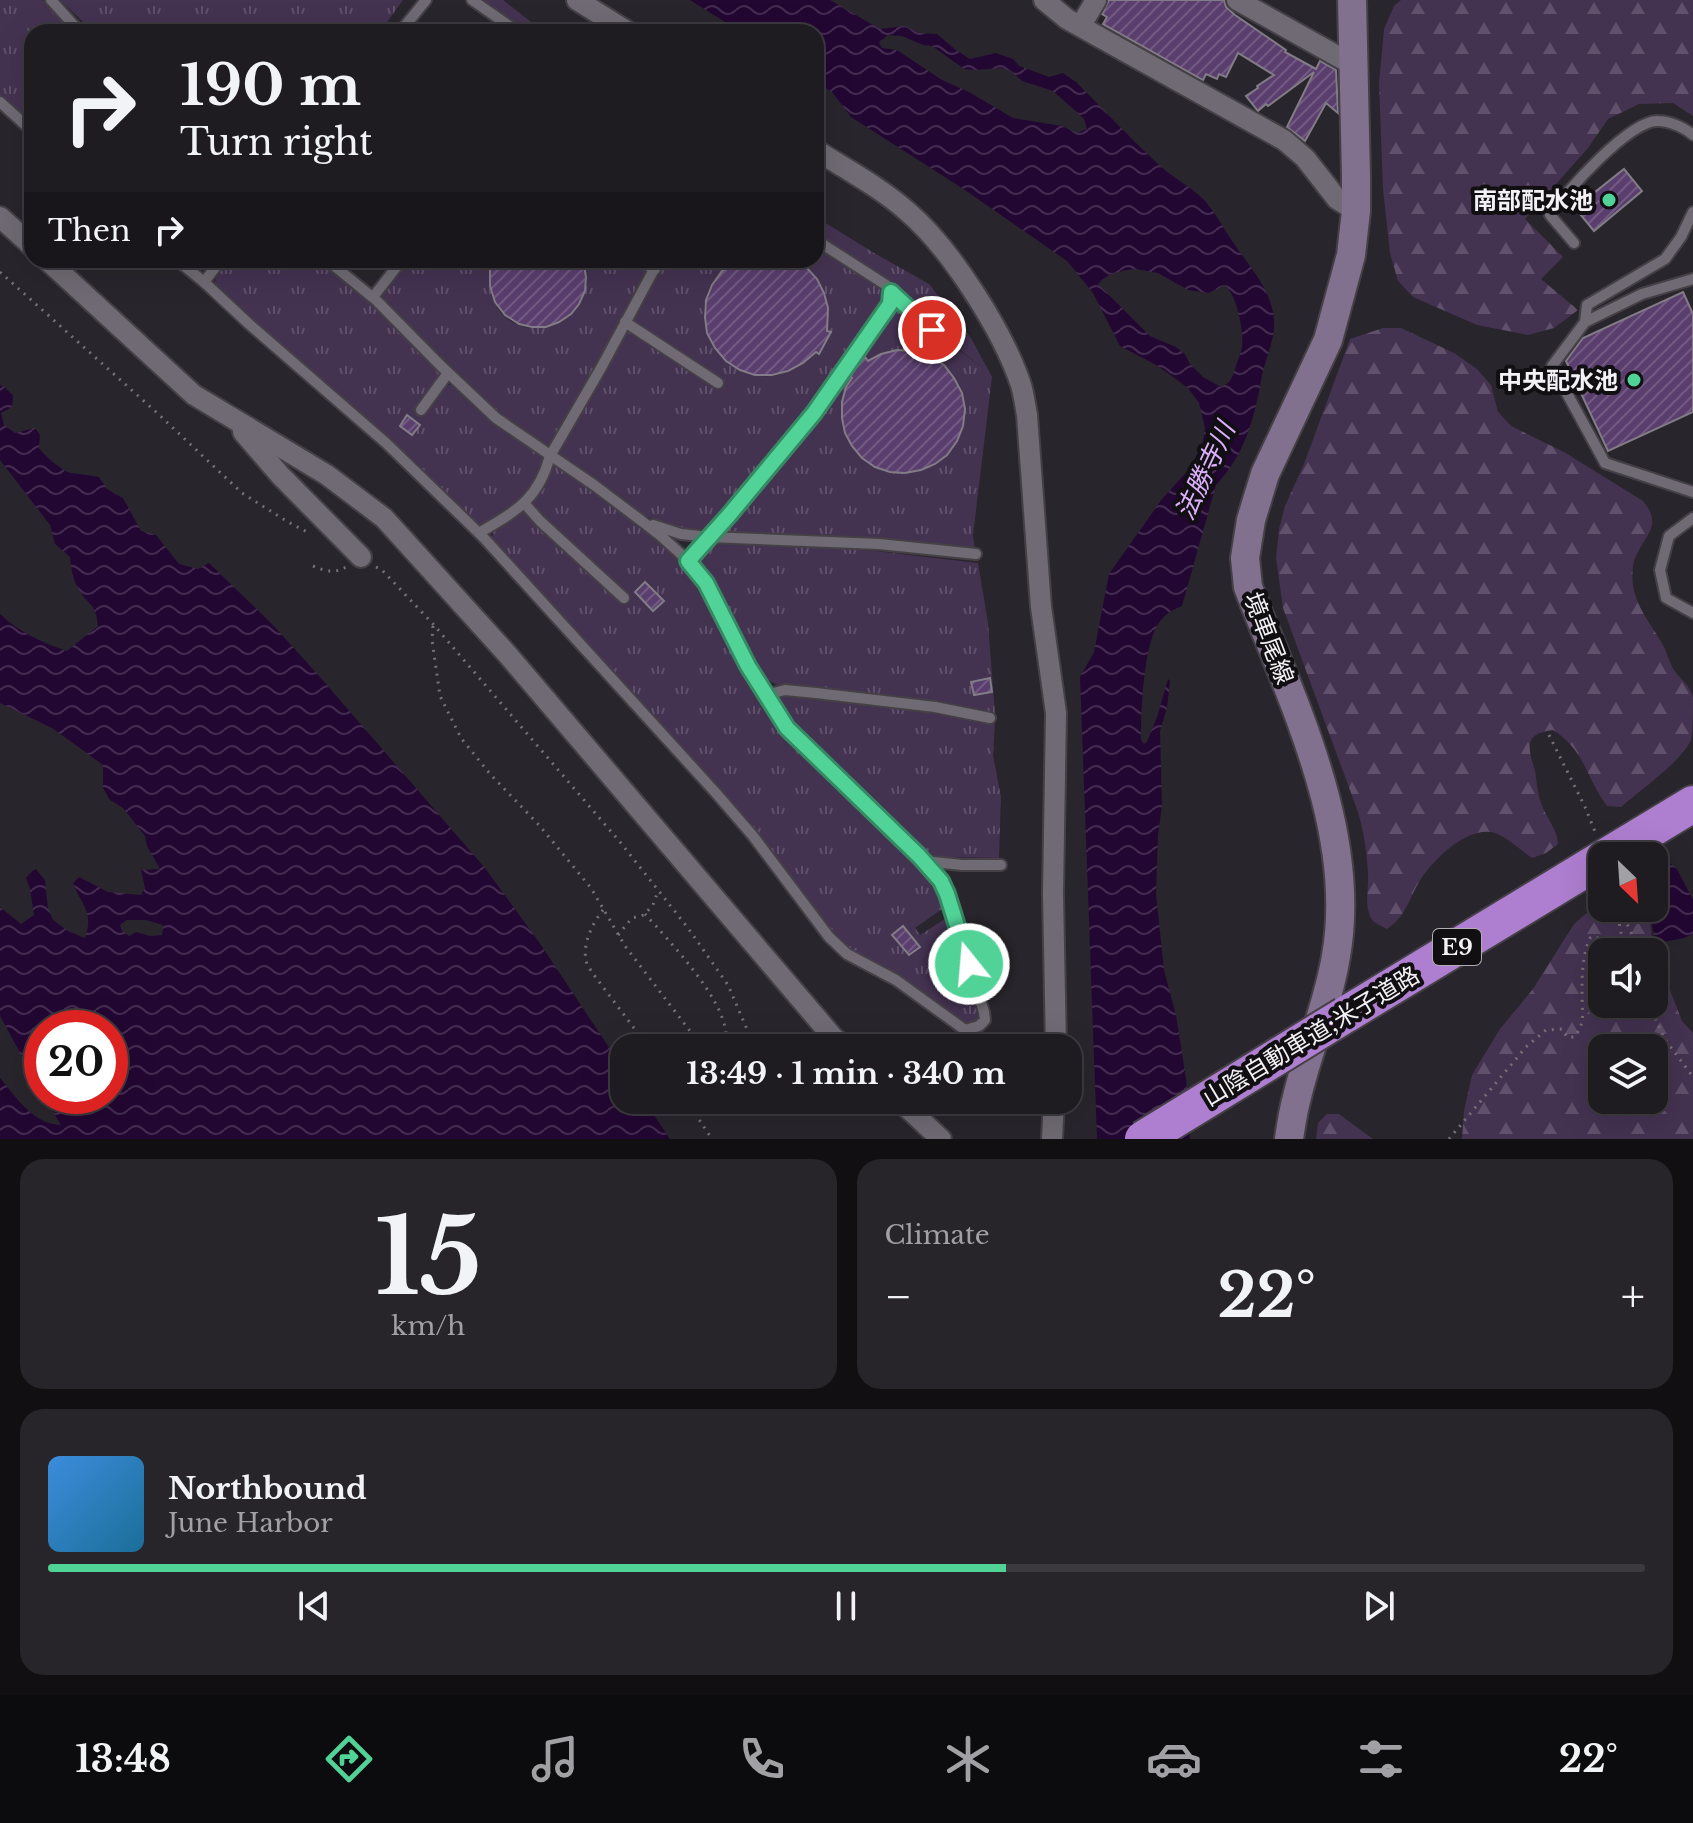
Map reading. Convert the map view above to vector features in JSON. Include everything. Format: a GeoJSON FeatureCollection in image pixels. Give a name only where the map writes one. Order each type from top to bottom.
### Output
{"type":"FeatureCollection","features":[{"type":"Feature","properties":{"kind":"highway","name":"山陰自動車道;米子道路"},"geometry":{"type":"LineString","coordinates":[[1638,842],[1680,818]]}},
{"type":"Feature","properties":{"kind":"highway","name":"山陰自動車道;米子道路"},"geometry":{"type":"LineString","coordinates":[[1164,1139],[1588,871]]}},
{"type":"Feature","properties":{"kind":"highway","name":"山陰自動車道;米子道路"},"geometry":{"type":"LineString","coordinates":[[1143,1139],[1348,1020]]}},
{"type":"Feature","properties":{"kind":"main road","name":"境車尾線"},"geometry":{"type":"LineString","coordinates":[[1289,1139],[1297,1096],[1337,955],[1341,893],[1333,827],[1312,754],[1248,587],[1245,558],[1251,520],[1265,474],[1328,340],[1351,255],[1356,211],[1352,0]]}},
{"type":"Feature","properties":{"kind":"street"},"geometry":{"type":"LineString","coordinates":[[577,0],[615,24]]}},
{"type":"Feature","properties":{"kind":"street"},"geometry":{"type":"LineString","coordinates":[[1044,0],[1067,19],[1284,140],[1305,158],[1337,199],[1356,211]]}},
{"type":"Feature","properties":{"kind":"street"},"geometry":{"type":"LineString","coordinates":[[1081,25],[1096,0]]}},
{"type":"Feature","properties":{"kind":"street"},"geometry":{"type":"LineString","coordinates":[[1237,0],[1355,66]]}},
{"type":"Feature","properties":{"kind":"street"},"geometry":{"type":"LineString","coordinates":[[824,155],[906,210],[946,252],[1005,346],[1022,389],[1029,429],[1041,607],[1056,713],[1053,894],[1056,1034]]}},
{"type":"Feature","properties":{"kind":"street"},"geometry":{"type":"LineString","coordinates":[[0,217],[24,239]]}},
{"type":"Feature","properties":{"kind":"street"},"geometry":{"type":"LineString","coordinates":[[56,268],[194,395],[327,475],[384,518],[508,655],[831,1034]]}},
{"type":"Feature","properties":{"kind":"street"},"geometry":{"type":"LineString","coordinates":[[229,417],[280,475],[355,551]]}},
{"type":"Feature","properties":{"kind":"street"},"geometry":{"type":"LineString","coordinates":[[914,1114],[941,1139]]}},
{"type":"Feature","properties":{"kind":"street"},"geometry":{"type":"LineString","coordinates":[[1052,1139],[1053,1114]]}},
{"type":"Feature","properties":{"kind":"lane"},"geometry":{"type":"LineString","coordinates":[[51,0],[73,24]]}},
{"type":"Feature","properties":{"kind":"lane"},"geometry":{"type":"LineString","coordinates":[[406,24],[426,0]]}},
{"type":"Feature","properties":{"kind":"lane"},"geometry":{"type":"LineString","coordinates":[[472,0],[506,24]]}},
{"type":"Feature","properties":{"kind":"lane"},"geometry":{"type":"LineString","coordinates":[[0,102],[24,124]]}},
{"type":"Feature","properties":{"kind":"lane"},"geometry":{"type":"LineString","coordinates":[[1574,243],[1550,215],[1615,144],[1657,120],[1693,135]]}},
{"type":"Feature","properties":{"kind":"lane"},"geometry":{"type":"LineString","coordinates":[[1585,322],[1587,305],[1665,259],[1681,237],[1693,212]]}},
{"type":"Feature","properties":{"kind":"lane"},"geometry":{"type":"LineString","coordinates":[[824,245],[886,285],[948,346]]}},
{"type":"Feature","properties":{"kind":"lane"},"geometry":{"type":"LineString","coordinates":[[187,268],[386,443],[479,533],[715,792],[753,836],[829,937],[847,954],[896,980],[959,1027],[965,1030],[979,1026],[985,1020],[984,1012],[941,881],[794,737],[748,666],[706,583],[688,561],[661,536],[594,485],[496,418],[373,297],[337,268]]}},
{"type":"Feature","properties":{"kind":"lane"},"geometry":{"type":"LineString","coordinates":[[204,282],[215,268]]}},
{"type":"Feature","properties":{"kind":"lane"},"geometry":{"type":"LineString","coordinates":[[373,297],[396,268]]}},
{"type":"Feature","properties":{"kind":"lane"},"geometry":{"type":"LineString","coordinates":[[479,533],[528,501],[655,268]]}},
{"type":"Feature","properties":{"kind":"lane"},"geometry":{"type":"LineString","coordinates":[[1693,279],[1642,294],[1585,322],[1552,366],[1605,463],[1693,492]]}},
{"type":"Feature","properties":{"kind":"lane"},"geometry":{"type":"LineString","coordinates":[[688,561],[814,413],[890,304],[891,292]]}},
{"type":"Feature","properties":{"kind":"lane"},"geometry":{"type":"LineString","coordinates":[[625,322],[718,383]]}},
{"type":"Feature","properties":{"kind":"lane"},"geometry":{"type":"LineString","coordinates":[[421,410],[448,373]]}},
{"type":"Feature","properties":{"kind":"lane"},"geometry":{"type":"LineString","coordinates":[[524,503],[624,598]]}},
{"type":"Feature","properties":{"kind":"lane"},"geometry":{"type":"LineString","coordinates":[[1693,518],[1669,536],[1660,570],[1666,598],[1693,613]]}},
{"type":"Feature","properties":{"kind":"lane"},"geometry":{"type":"LineString","coordinates":[[643,522],[681,534],[709,537],[879,544],[976,554]]}},
{"type":"Feature","properties":{"kind":"lane"},"geometry":{"type":"LineString","coordinates":[[766,695],[785,690],[816,693],[935,707],[990,718]]}},
{"type":"Feature","properties":{"kind":"lane"},"geometry":{"type":"LineString","coordinates":[[924,861],[1001,865]]}},
{"type":"Feature","properties":{"kind":"path"},"geometry":{"type":"LineString","coordinates":[[0,272],[242,493],[318,538],[355,551],[382,570],[433,624],[620,842],[688,928],[728,985],[749,1034]]}},
{"type":"Feature","properties":{"kind":"path"},"geometry":{"type":"LineString","coordinates":[[313,566],[330,572],[339,571],[355,551]]}},
{"type":"Feature","properties":{"kind":"path"},"geometry":{"type":"LineString","coordinates":[[433,624],[432,640],[440,696],[461,738],[591,888],[618,935],[692,1034]]}},
{"type":"Feature","properties":{"kind":"path"},"geometry":{"type":"LineString","coordinates":[[1549,735],[1585,807],[1593,842]]}},
{"type":"Feature","properties":{"kind":"path"},"geometry":{"type":"LineString","coordinates":[[618,935],[632,918],[645,914],[653,905],[658,891]]}},
{"type":"Feature","properties":{"kind":"path"},"geometry":{"type":"LineString","coordinates":[[603,910],[593,922],[586,963],[638,1034]]}},
{"type":"Feature","properties":{"kind":"path"},"geometry":{"type":"LineString","coordinates":[[645,914],[687,960],[721,1015],[727,1034]]}},
{"type":"Feature","properties":{"kind":"path"},"geometry":{"type":"LineString","coordinates":[[1449,1139],[1526,1047],[1546,1030],[1562,1029],[1567,1037],[1574,1037],[1580,1030],[1584,1018],[1584,951],[1588,942]]}},
{"type":"Feature","properties":{"kind":"path"},"geometry":{"type":"LineString","coordinates":[[1655,1018],[1664,1038],[1693,1077]]}},
{"type":"Feature","properties":{"kind":"path"},"geometry":{"type":"LineString","coordinates":[[695,1114],[712,1139]]}},
{"type":"Feature","properties":{"kind":"green space"},"geometry":{"type":"Polygon","coordinates":[[[0,0],[43,0],[66,24],[24,24],[24,121],[0,99],[0,0]]]}},
{"type":"Feature","properties":{"kind":"green space"},"geometry":{"type":"Polygon","coordinates":[[[60,0],[403,0],[386,24],[86,24],[60,0]]]}},
{"type":"Feature","properties":{"kind":"green space"},"geometry":{"type":"Polygon","coordinates":[[[481,0],[503,0],[534,24],[515,24],[481,0]]]}},
{"type":"Feature","properties":{"kind":"green space"},"geometry":{"type":"Polygon","coordinates":[[[1401,0],[1693,0],[1693,116],[1673,103],[1639,104],[1608,119],[1588,148],[1525,219],[1563,257],[1541,279],[1578,310],[1554,328],[1528,335],[1477,325],[1413,297],[1398,281],[1390,253],[1383,189],[1379,84],[1384,29],[1394,6],[1401,0]]]}},
{"type":"Feature","properties":{"kind":"green space"},"geometry":{"type":"Polygon","coordinates":[[[824,222],[929,284],[971,338],[992,377],[973,535],[975,550],[721,531],[895,301],[985,370],[824,241],[824,222]]]}},
{"type":"Feature","properties":{"kind":"green space"},"geometry":{"type":"Polygon","coordinates":[[[824,247],[878,282],[886,292],[886,300],[811,412],[711,529],[678,529],[641,514],[558,455],[558,449],[625,331],[635,323],[632,320],[659,268],[728,268],[714,281],[704,306],[707,330],[719,352],[738,369],[762,376],[788,372],[815,352],[819,353],[823,345],[826,303],[821,286],[806,268],[824,268],[824,247]]]}},
{"type":"Feature","properties":{"kind":"green space"},"geometry":{"type":"Polygon","coordinates":[[[331,268],[367,296],[440,370],[441,376],[416,408],[422,415],[445,387],[454,385],[542,457],[544,461],[531,491],[487,524],[471,521],[407,456],[219,293],[215,283],[221,270],[331,268]]]}},
{"type":"Feature","properties":{"kind":"green space"},"geometry":{"type":"Polygon","coordinates":[[[400,268],[491,268],[492,296],[503,314],[518,325],[535,328],[553,325],[569,316],[580,301],[586,283],[584,268],[644,268],[647,275],[556,440],[547,445],[540,445],[499,415],[448,369],[384,302],[384,289],[400,268]]]}},
{"type":"Feature","properties":{"kind":"green space"},"geometry":{"type":"Polygon","coordinates":[[[1383,328],[1401,328],[1454,353],[1477,369],[1491,385],[1498,412],[1511,426],[1564,452],[1643,501],[1649,509],[1652,523],[1634,563],[1632,579],[1635,593],[1674,669],[1693,698],[1692,736],[1686,748],[1670,766],[1621,807],[1607,806],[1579,755],[1564,738],[1553,730],[1532,738],[1530,749],[1540,799],[1558,844],[1532,858],[1495,833],[1473,834],[1462,839],[1432,864],[1403,913],[1387,929],[1374,922],[1369,913],[1367,858],[1358,812],[1283,608],[1276,558],[1285,506],[1304,464],[1350,339],[1383,328]]]}},
{"type":"Feature","properties":{"kind":"green space"},"geometry":{"type":"Polygon","coordinates":[[[555,466],[635,519],[683,559],[705,587],[772,712],[936,879],[946,902],[945,907],[915,928],[920,935],[945,919],[952,922],[979,1011],[979,1021],[963,1025],[844,947],[493,542],[495,528],[523,509],[534,509],[534,498],[550,469],[555,466]]]}},
{"type":"Feature","properties":{"kind":"green space"},"geometry":{"type":"Polygon","coordinates":[[[712,541],[875,551],[978,563],[988,623],[995,714],[784,687],[769,680],[750,661],[698,564],[712,541]]]}},
{"type":"Feature","properties":{"kind":"green space"},"geometry":{"type":"Polygon","coordinates":[[[784,695],[946,711],[995,720],[993,755],[1001,797],[999,858],[944,857],[920,853],[794,731],[777,703],[784,695]]]}},
{"type":"Feature","properties":{"kind":"green space"},"geometry":{"type":"Polygon","coordinates":[[[1588,912],[1588,922],[1650,922],[1652,938],[1588,938],[1588,1018],[1668,1018],[1668,985],[1682,1021],[1693,1033],[1693,1139],[1462,1139],[1472,1075],[1500,1029],[1533,989],[1574,924],[1588,912]]]}},
{"type":"Feature","properties":{"kind":"green space"},"geometry":{"type":"Polygon","coordinates":[[[1327,1114],[1339,1114],[1373,1139],[1316,1139],[1318,1123],[1327,1114]]]}},
{"type":"Feature","properties":{"kind":"water","name":"法勝寺川"},"geometry":{"type":"Polygon","coordinates":[[[690,0],[830,0],[880,29],[905,26],[919,33],[937,34],[970,59],[996,53],[1049,77],[1063,73],[1076,82],[1164,169],[1206,202],[1259,279],[1273,310],[1273,337],[1251,423],[1241,450],[1216,485],[1182,606],[1166,615],[1155,630],[1144,677],[1141,740],[1144,744],[1157,717],[1168,679],[1170,681],[1160,731],[1162,805],[1156,894],[1164,970],[1176,1015],[1186,1078],[1190,1139],[1097,1139],[1080,677],[1094,652],[1109,574],[1162,499],[1191,467],[1203,441],[1205,428],[1199,403],[1188,388],[1158,366],[1120,346],[1093,293],[1067,261],[965,190],[851,117],[832,92],[824,87],[824,24],[728,24],[690,0]],[[888,35],[879,42],[882,48],[897,50],[942,80],[1013,118],[1062,126],[1077,133],[1087,129],[1084,119],[1053,91],[1022,81],[1011,71],[1001,68],[964,69],[932,46],[902,36],[888,35]],[[1135,269],[1120,271],[1098,284],[1150,336],[1176,347],[1203,377],[1221,387],[1231,379],[1241,350],[1241,323],[1233,297],[1225,285],[1209,293],[1188,290],[1158,273],[1135,269]]]}},
{"type":"Feature","properties":{"kind":"water"},"geometry":{"type":"Polygon","coordinates":[[[0,385],[13,395],[12,407],[1,413],[4,425],[15,433],[35,428],[40,435],[39,448],[63,469],[99,477],[107,489],[123,498],[141,531],[156,535],[179,564],[198,569],[209,563],[273,625],[320,677],[485,868],[610,1049],[610,1114],[653,1114],[670,1139],[0,1139],[0,1078],[24,1107],[24,1114],[33,1114],[51,1124],[61,1125],[54,1114],[128,1114],[128,1010],[24,1010],[24,1060],[0,1016],[0,907],[21,924],[34,915],[26,878],[35,868],[45,880],[48,908],[53,920],[85,938],[88,915],[73,883],[79,877],[108,892],[141,895],[145,888],[141,870],[160,869],[145,836],[123,808],[110,800],[103,788],[103,765],[52,728],[0,703],[0,614],[32,636],[67,651],[98,626],[94,608],[75,582],[70,557],[55,544],[50,525],[0,460],[0,385]],[[127,920],[120,925],[129,936],[136,932],[150,936],[162,935],[163,925],[146,920],[127,920]]]}},
{"type":"Feature","properties":{"kind":"water"},"geometry":{"type":"Polygon","coordinates":[[[1668,862],[1677,869],[1693,900],[1693,934],[1668,941],[1668,938],[1656,938],[1652,922],[1668,922],[1668,862]]]}},
{"type":"Feature","properties":{"kind":"building"},"geometry":{"type":"Polygon","coordinates":[[[1109,0],[1224,0],[1226,7],[1235,15],[1285,52],[1316,69],[1320,61],[1336,70],[1338,113],[1326,103],[1305,141],[1287,127],[1314,72],[1258,111],[1246,96],[1274,75],[1238,53],[1226,77],[1219,74],[1217,79],[1206,74],[1203,80],[1103,24],[1107,17],[1102,14],[1109,0]]]}},
{"type":"Feature","properties":{"kind":"building","name":"南部配水池"},"geometry":{"type":"Polygon","coordinates":[[[1624,169],[1642,191],[1594,231],[1575,208],[1624,169]]]}},
{"type":"Feature","properties":{"kind":"building"},"geometry":{"type":"Polygon","coordinates":[[[584,268],[585,291],[571,314],[546,327],[532,327],[519,324],[505,315],[495,302],[490,286],[490,270],[584,268]]]}},
{"type":"Feature","properties":{"kind":"building"},"geometry":{"type":"Polygon","coordinates":[[[726,268],[807,268],[817,279],[828,308],[827,331],[831,332],[819,354],[816,352],[788,371],[772,375],[755,375],[726,361],[707,333],[705,317],[706,300],[726,268]]]}},
{"type":"Feature","properties":{"kind":"building","name":"中央配水池"},"geometry":{"type":"Polygon","coordinates":[[[1683,292],[1693,314],[1693,412],[1608,451],[1566,361],[1583,338],[1683,292]]]}},
{"type":"Feature","properties":{"kind":"building"},"geometry":{"type":"Polygon","coordinates":[[[897,350],[930,356],[944,365],[962,393],[965,409],[963,426],[947,455],[921,470],[905,473],[875,467],[862,458],[845,433],[842,418],[846,387],[859,362],[865,357],[868,361],[897,350]]]}},
{"type":"Feature","properties":{"kind":"building"},"geometry":{"type":"Polygon","coordinates":[[[407,415],[420,425],[412,435],[400,426],[407,415]]]}},
{"type":"Feature","properties":{"kind":"building"},"geometry":{"type":"Polygon","coordinates":[[[645,582],[664,601],[653,611],[635,592],[645,582]]]}},
{"type":"Feature","properties":{"kind":"building"},"geometry":{"type":"Polygon","coordinates":[[[990,678],[992,692],[974,695],[971,682],[990,678]]]}},
{"type":"Feature","properties":{"kind":"building"},"geometry":{"type":"Polygon","coordinates":[[[903,926],[920,947],[909,955],[892,935],[903,926]]]}},
{"type":"Feature","properties":{"kind":"place","name":"南部配水池"},"geometry":{"type":"Point","coordinates":[1609,200]}},
{"type":"Feature","properties":{"kind":"place","name":"中央配水池"},"geometry":{"type":"Point","coordinates":[1634,380]}},
{"type":"Feature","properties":{"kind":"route"},"geometry":{"type":"LineString","coordinates":[[932,330],[891,292],[890,304],[814,413],[688,561],[706,583],[748,666],[794,737],[919,856],[941,881],[969,964]]}}]}
